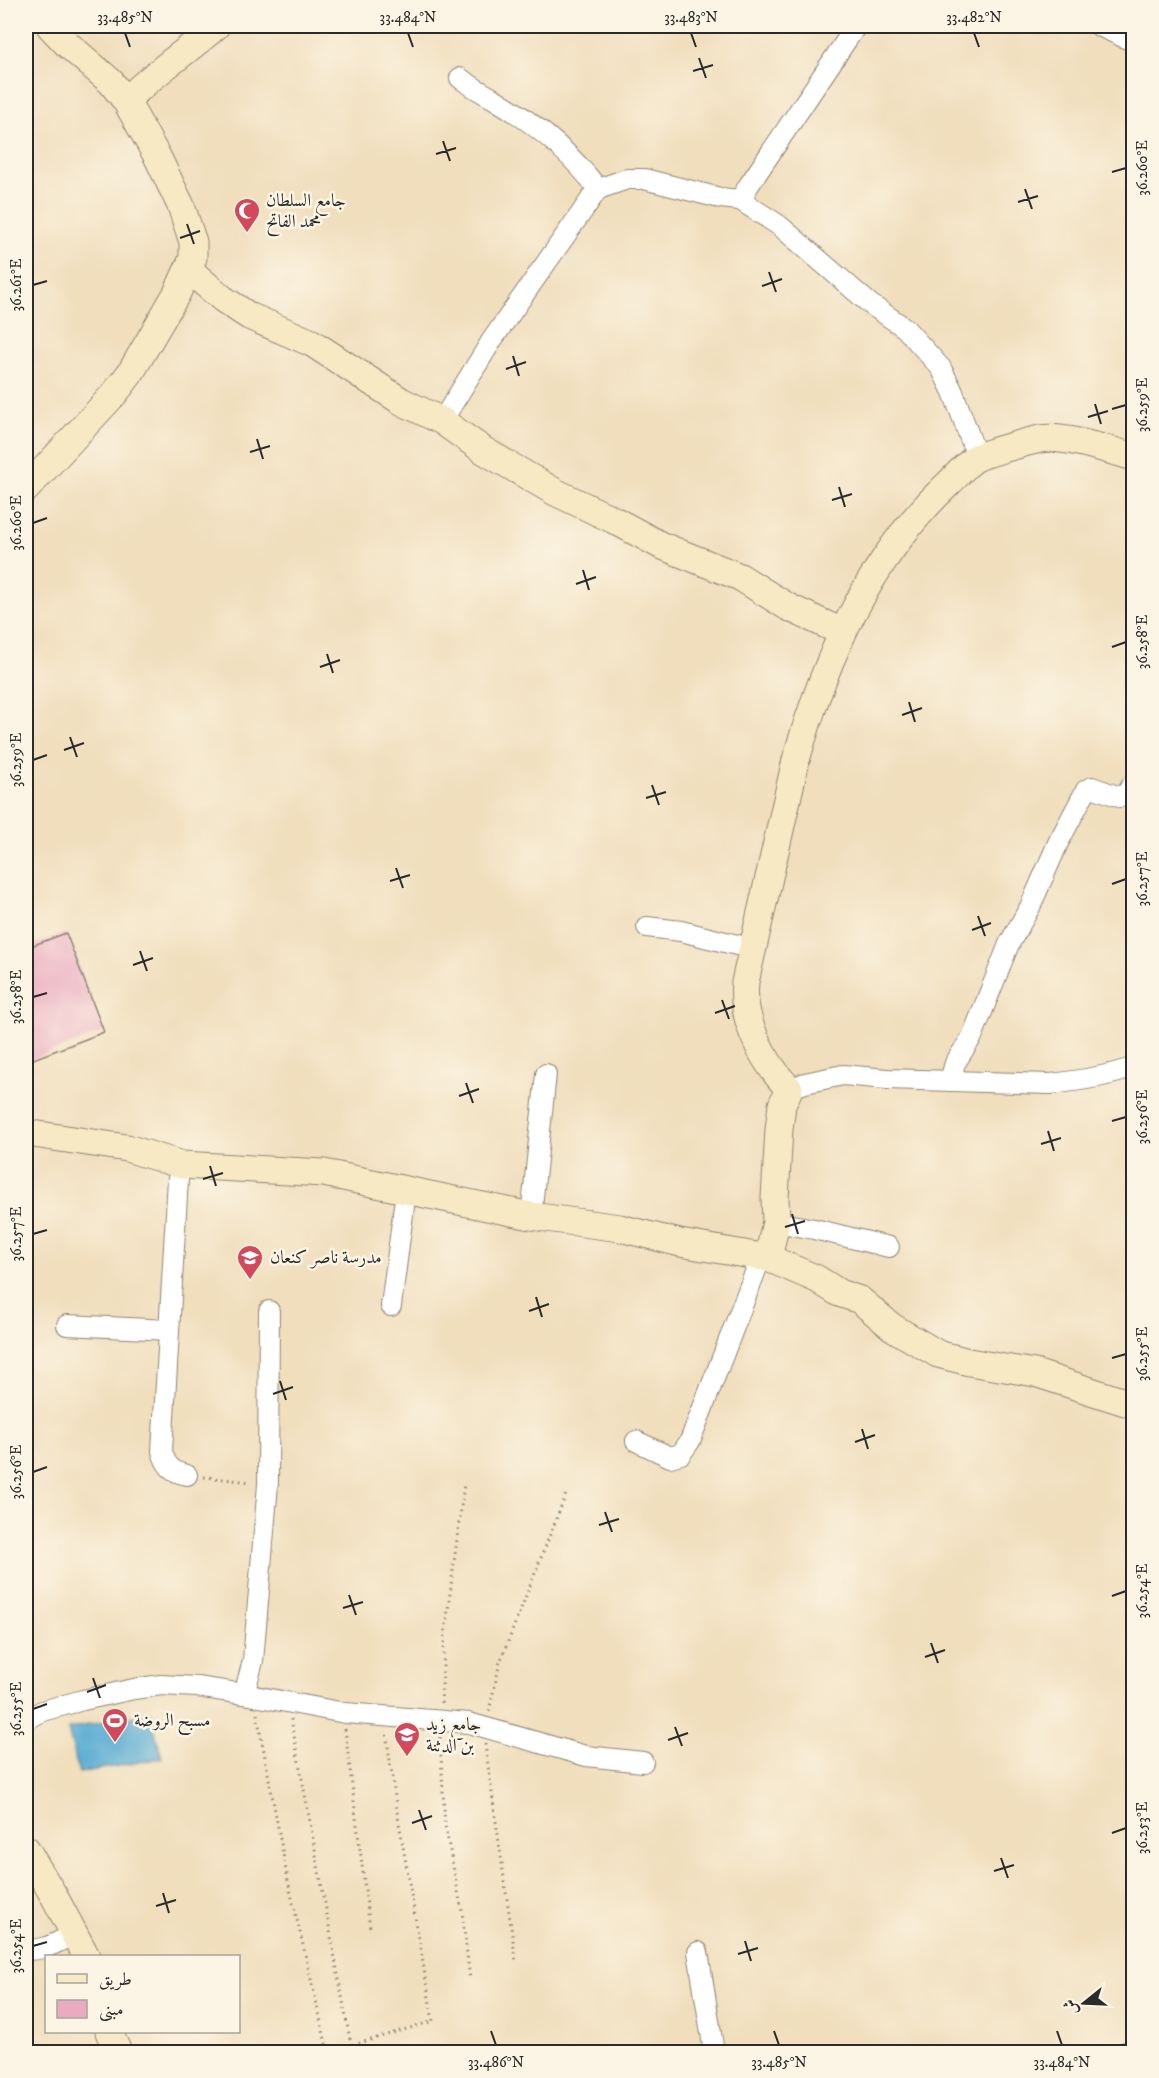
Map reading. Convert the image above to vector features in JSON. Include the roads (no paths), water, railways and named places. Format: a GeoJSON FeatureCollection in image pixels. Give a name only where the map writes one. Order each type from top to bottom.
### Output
{"type":"FeatureCollection","features":[{"type":"Feature","properties":{"kind":"street"},"geometry":{"type":"LineString","coordinates":[[26,489],[115,393],[131,372],[189,270],[193,258],[193,242],[181,206],[158,158],[126,101],[111,82],[50,26]]}},
{"type":"Feature","properties":{"kind":"street"},"geometry":{"type":"LineString","coordinates":[[126,101],[141,86],[216,26]]}},
{"type":"Feature","properties":{"kind":"street"},"geometry":{"type":"LineString","coordinates":[[740,200],[856,26]]}},
{"type":"Feature","properties":{"kind":"street"},"geometry":{"type":"LineString","coordinates":[[1099,26],[1134,42]]}},
{"type":"Feature","properties":{"kind":"street"},"geometry":{"type":"LineString","coordinates":[[460,78],[522,118],[556,145],[583,169],[598,189]]}},
{"type":"Feature","properties":{"kind":"street"},"geometry":{"type":"LineString","coordinates":[[442,421],[492,340],[598,189],[627,179],[644,179],[720,198],[740,200],[780,226],[870,304],[905,328],[941,368],[953,392],[977,457]]}},
{"type":"Feature","properties":{"kind":"street"},"geometry":{"type":"LineString","coordinates":[[189,270],[223,299],[249,316],[312,343],[401,401],[442,421],[483,450],[555,492],[660,545],[740,577],[788,607],[842,632]]}},
{"type":"Feature","properties":{"kind":"street"},"geometry":{"type":"LineString","coordinates":[[789,1089],[776,1075],[765,1056],[746,1014],[743,999],[744,982],[796,760],[805,729],[842,632],[873,576],[897,542],[936,496],[977,457],[1041,439],[1070,441],[1134,457]]}},
{"type":"Feature","properties":{"kind":"street"},"geometry":{"type":"LineString","coordinates":[[950,1081],[954,1063],[972,1037],[1009,944],[1030,907],[1058,843],[1086,790],[1092,787],[1120,797],[1126,795],[1134,782]]}},
{"type":"Feature","properties":{"kind":"street"},"geometry":{"type":"LineString","coordinates":[[647,927],[681,931],[753,949]]}},
{"type":"Feature","properties":{"kind":"street"},"geometry":{"type":"LineString","coordinates":[[636,1442],[670,1457],[681,1454],[690,1441],[765,1257],[776,1222],[775,1197],[779,1129],[782,1105],[789,1089],[843,1075],[887,1079],[1050,1084],[1074,1082],[1134,1067]]}},
{"type":"Feature","properties":{"kind":"street"},"geometry":{"type":"LineString","coordinates":[[531,1216],[546,1074]]}},
{"type":"Feature","properties":{"kind":"street"},"geometry":{"type":"LineString","coordinates":[[26,1133],[127,1148],[182,1165],[324,1173],[531,1216],[620,1228],[680,1243],[765,1257],[817,1279],[839,1293],[860,1300],[892,1327],[938,1354],[1035,1373],[1134,1405]]}},
{"type":"Feature","properties":{"kind":"street"},"geometry":{"type":"LineString","coordinates":[[182,1165],[178,1179],[162,1451],[165,1463],[174,1472],[187,1475]]}},
{"type":"Feature","properties":{"kind":"street"},"geometry":{"type":"LineString","coordinates":[[391,1306],[406,1191]]}},
{"type":"Feature","properties":{"kind":"street"},"geometry":{"type":"LineString","coordinates":[[776,1222],[814,1228],[889,1246]]}},
{"type":"Feature","properties":{"kind":"street"},"geometry":{"type":"LineString","coordinates":[[250,1695],[268,1484],[268,1311]]}},
{"type":"Feature","properties":{"kind":"street"},"geometry":{"type":"LineString","coordinates":[[67,1325],[169,1330]]}},
{"type":"Feature","properties":{"kind":"street"},"geometry":{"type":"LineString","coordinates":[[26,1720],[42,1711],[83,1700],[161,1685],[197,1687],[345,1713],[469,1723],[586,1756],[643,1762]]}},
{"type":"Feature","properties":{"kind":"street"},"geometry":{"type":"LineString","coordinates":[[26,1849],[85,1955]]}},
{"type":"Feature","properties":{"kind":"street"},"geometry":{"type":"LineString","coordinates":[[26,1871],[68,1948]]}},
{"type":"Feature","properties":{"kind":"street"},"geometry":{"type":"LineString","coordinates":[[26,1950],[38,1950],[51,1946],[68,1948]]}},
{"type":"Feature","properties":{"kind":"street"},"geometry":{"type":"LineString","coordinates":[[698,1952],[714,2052]]}},
{"type":"Feature","properties":{"kind":"street"},"geometry":{"type":"LineString","coordinates":[[110,2033],[118,2052]]}},
{"type":"Feature","properties":{"kind":"street"},"geometry":{"type":"LineString","coordinates":[[122,2033],[131,2052]]}},
{"type":"Feature","properties":{"kind":"street"},"geometry":{"type":"LineString","coordinates":[[1126,2052],[1134,2050]]}},
{"type":"Feature","properties":{"kind":"water","name":"مسبح الروضة"},"geometry":{"type":"Polygon","coordinates":[[[150,1713],[162,1758],[79,1773],[68,1729],[150,1713]]]}},
{"type":"Feature","properties":{"kind":"place","name":"جامع السلطان محمد الفاتح"},"geometry":{"type":"Point","coordinates":[247,234]}},
{"type":"Feature","properties":{"kind":"place","name":"مدرسة ناصر كنعان"},"geometry":{"type":"Point","coordinates":[250,1281]}},
{"type":"Feature","properties":{"kind":"place","name":"مسبح الروضة"},"geometry":{"type":"Point","coordinates":[115,1744]}},
{"type":"Feature","properties":{"kind":"place","name":"جامع زيد بن الدثنة"},"geometry":{"type":"Point","coordinates":[407,1758]}}]}
